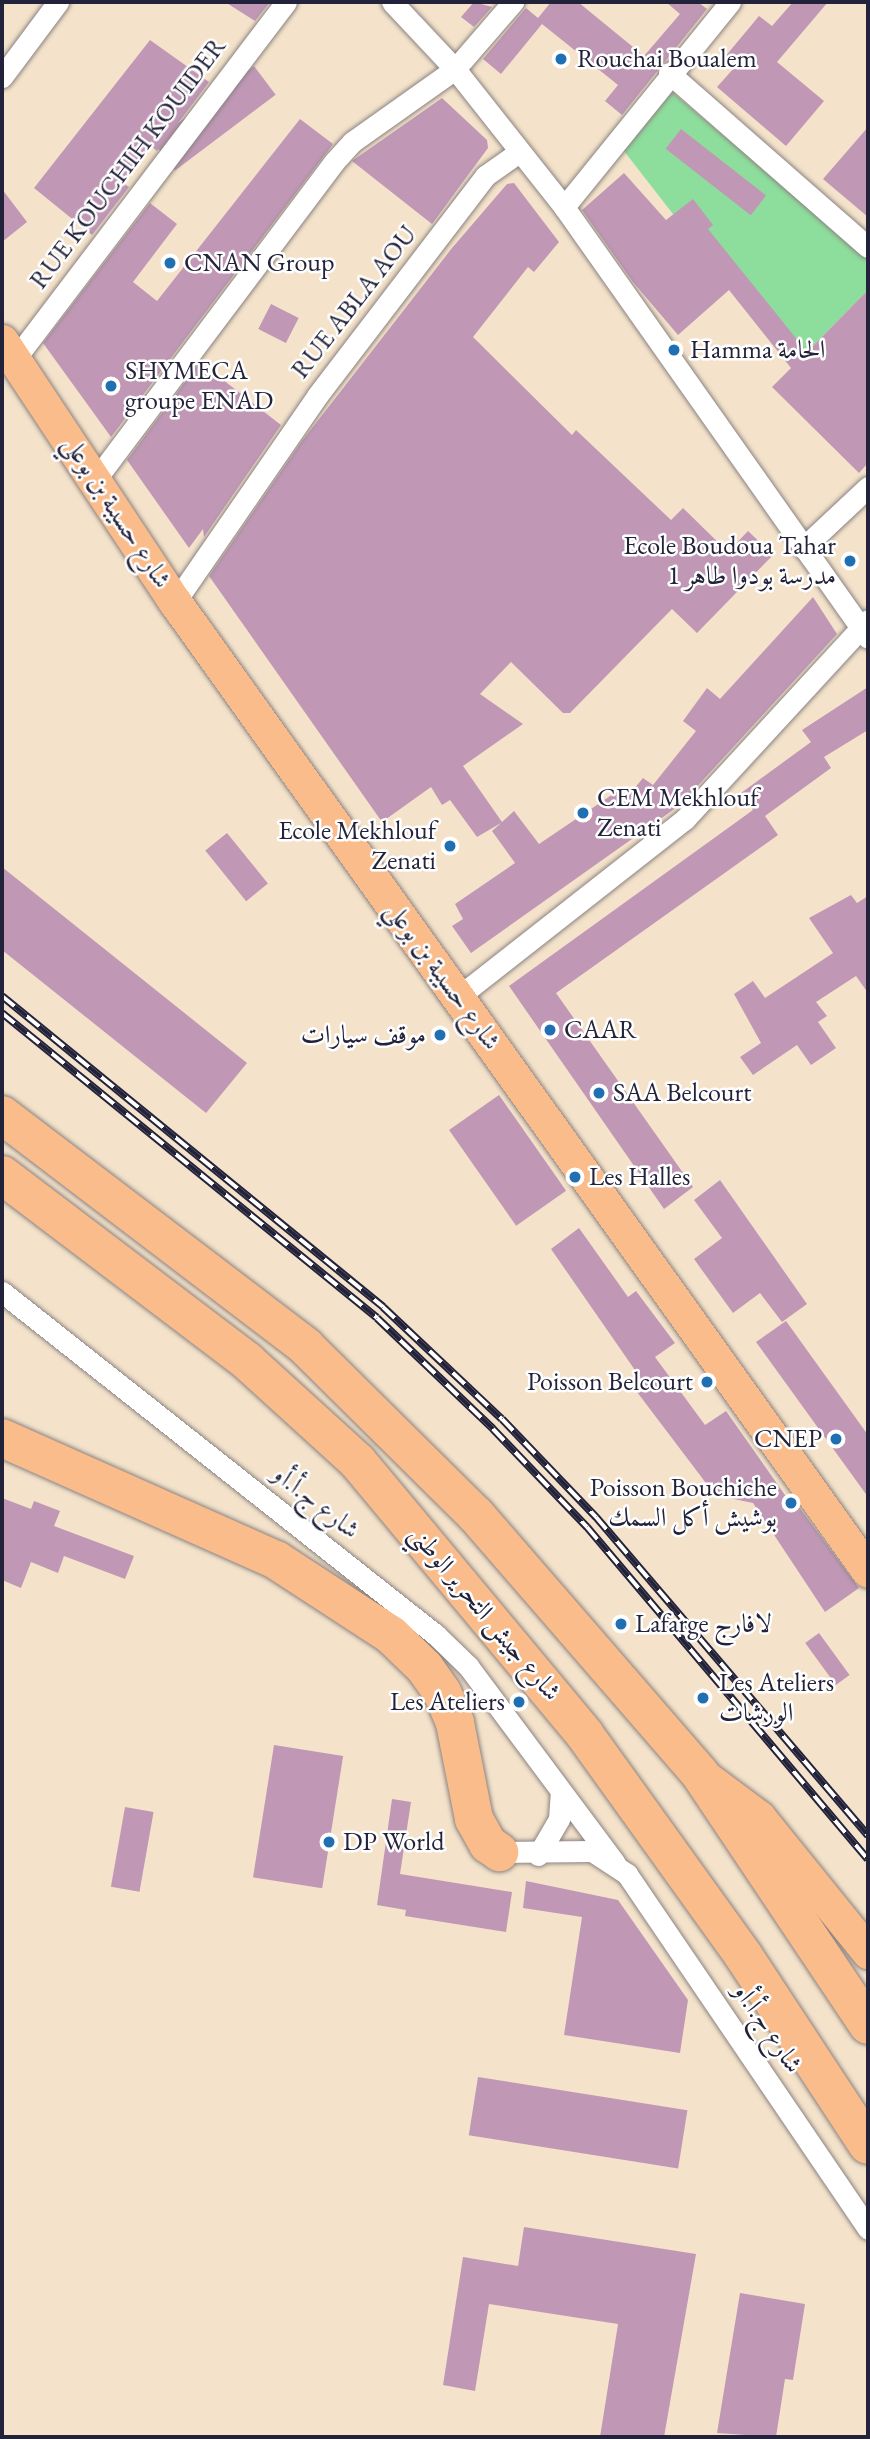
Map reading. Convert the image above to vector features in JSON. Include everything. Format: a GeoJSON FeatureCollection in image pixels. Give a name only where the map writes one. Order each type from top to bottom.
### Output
{"type":"FeatureCollection","features":[{"type":"Feature","properties":{"kind":"highway","name":"شارع جيش التحرير الوطني"},"geometry":{"type":"LineString","coordinates":[[2,1115],[227,1283],[316,1356],[475,1514],[700,1774],[868,2025]]}},
{"type":"Feature","properties":{"kind":"highway","name":"شارع جيش التحرير الوطني"},"geometry":{"type":"LineString","coordinates":[[2,1175],[247,1360],[357,1461],[585,1735],[743,1955],[868,2145]]}},
{"type":"Feature","properties":{"kind":"highway"},"geometry":{"type":"LineString","coordinates":[[2,1438],[276,1560],[334,1594],[391,1635],[425,1668],[455,1723],[474,1819],[488,1844],[499,1852]]}},
{"type":"Feature","properties":{"kind":"main road","name":"شارع حسيبة بن بوعلي"},"geometry":{"type":"LineString","coordinates":[[8,350],[175,602],[868,1571]]}},
{"type":"Feature","properties":{"kind":"main road"},"geometry":{"type":"LineString","coordinates":[[700,1774],[759,1817],[868,1952]]}},
{"type":"Feature","properties":{"kind":"street"},"geometry":{"type":"LineString","coordinates":[[2,77],[58,2]]}},
{"type":"Feature","properties":{"kind":"street","name":"RUE KOUCHIH KOUIDER"},"geometry":{"type":"LineString","coordinates":[[8,350],[286,2]]}},
{"type":"Feature","properties":{"kind":"street"},"geometry":{"type":"LineString","coordinates":[[392,2],[455,69],[564,207],[803,548],[865,628],[685,820],[458,997]]}},
{"type":"Feature","properties":{"kind":"street"},"geometry":{"type":"LineString","coordinates":[[96,479],[334,162],[352,142],[455,69],[513,2]]}},
{"type":"Feature","properties":{"kind":"street"},"geometry":{"type":"LineString","coordinates":[[564,207],[669,73],[730,2]]}},
{"type":"Feature","properties":{"kind":"street"},"geometry":{"type":"LineString","coordinates":[[669,73],[868,247]]}},
{"type":"Feature","properties":{"kind":"street","name":"RUE ABLA AOU"},"geometry":{"type":"LineString","coordinates":[[175,602],[317,397],[485,177],[519,152]]}},
{"type":"Feature","properties":{"kind":"street"},"geometry":{"type":"LineString","coordinates":[[803,548],[868,487]]}},
{"type":"Feature","properties":{"kind":"street","name":"شارع ج.أ.أو"},"geometry":{"type":"LineString","coordinates":[[2,1292],[436,1635],[468,1666],[615,1863],[661,1918],[868,2229]]}},
{"type":"Feature","properties":{"kind":"street"},"geometry":{"type":"LineString","coordinates":[[538,1855],[559,1819],[561,1792]]}},
{"type":"Feature","properties":{"kind":"street","name":"شارع ج.أ.أو"},"geometry":{"type":"LineString","coordinates":[[499,1852],[538,1855],[584,1850],[615,1863]]}},
{"type":"Feature","properties":{"kind":"green space"},"geometry":{"type":"Polygon","coordinates":[[[672,92],[868,258],[868,290],[792,367],[624,151],[672,92]]]}},
{"type":"Feature","properties":{"kind":"building"},"geometry":{"type":"Polygon","coordinates":[[[225,2],[270,2],[255,21],[225,2]]]}},
{"type":"Feature","properties":{"kind":"building"},"geometry":{"type":"Polygon","coordinates":[[[474,2],[492,7],[474,27],[461,17],[474,2]]]}},
{"type":"Feature","properties":{"kind":"building"},"geometry":{"type":"Polygon","coordinates":[[[551,2],[578,2],[644,56],[680,14],[666,2],[698,2],[707,9],[622,115],[605,101],[618,85],[542,24],[501,74],[483,59],[526,8],[538,18],[551,2]]]}},
{"type":"Feature","properties":{"kind":"building"},"geometry":{"type":"Polygon","coordinates":[[[793,2],[828,2],[777,62],[824,101],[786,146],[717,87],[734,68],[724,58],[759,16],[772,26],[793,2]]]}},
{"type":"Feature","properties":{"kind":"building"},"geometry":{"type":"Polygon","coordinates":[[[150,40],[209,82],[157,151],[151,146],[123,183],[129,187],[92,235],[34,188],[150,40]]]}},
{"type":"Feature","properties":{"kind":"building"},"geometry":{"type":"Polygon","coordinates":[[[254,66],[276,95],[175,171],[153,142],[254,66]]]}},
{"type":"Feature","properties":{"kind":"building"},"geometry":{"type":"Polygon","coordinates":[[[442,98],[487,140],[488,148],[432,224],[352,161],[442,98]]]}},
{"type":"Feature","properties":{"kind":"building"},"geometry":{"type":"Polygon","coordinates":[[[300,119],[333,144],[111,437],[43,343],[150,203],[177,224],[133,282],[157,301],[300,119]]]}},
{"type":"Feature","properties":{"kind":"building"},"geometry":{"type":"Polygon","coordinates":[[[868,127],[868,217],[823,179],[868,127]]]}},
{"type":"Feature","properties":{"kind":"building"},"geometry":{"type":"Polygon","coordinates":[[[681,129],[766,195],[751,215],[666,149],[681,129]]]}},
{"type":"Feature","properties":{"kind":"building"},"geometry":{"type":"Polygon","coordinates":[[[624,173],[666,220],[693,199],[713,225],[708,229],[807,352],[868,290],[868,463],[859,473],[772,387],[791,368],[729,290],[678,335],[633,282],[582,210],[624,173]]]}},
{"type":"Feature","properties":{"kind":"building"},"geometry":{"type":"Polygon","coordinates":[[[514,183],[559,242],[534,272],[528,267],[473,337],[572,435],[576,430],[671,520],[683,508],[728,552],[748,531],[773,555],[697,633],[672,609],[570,713],[563,713],[511,662],[480,694],[523,724],[463,766],[502,822],[514,811],[539,844],[619,790],[628,796],[643,778],[653,785],[696,731],[683,721],[707,688],[720,699],[813,597],[837,634],[680,805],[471,953],[452,926],[463,919],[455,904],[515,863],[492,831],[501,823],[477,837],[450,800],[442,805],[431,787],[382,822],[209,576],[302,441],[452,248],[507,184],[514,183]]]}},
{"type":"Feature","properties":{"kind":"building"},"geometry":{"type":"Polygon","coordinates":[[[2,189],[27,222],[2,242],[2,189]]]}},
{"type":"Feature","properties":{"kind":"building"},"geometry":{"type":"Polygon","coordinates":[[[271,304],[299,318],[286,343],[258,329],[271,304]]]}},
{"type":"Feature","properties":{"kind":"building"},"geometry":{"type":"Polygon","coordinates":[[[200,362],[281,425],[204,537],[203,529],[189,548],[127,460],[200,362]]]}},
{"type":"Feature","properties":{"kind":"building"},"geometry":{"type":"Polygon","coordinates":[[[868,687],[868,730],[824,757],[831,768],[765,816],[778,835],[556,993],[693,1187],[664,1209],[509,986],[753,810],[741,793],[811,742],[802,730],[868,687]]]}},
{"type":"Feature","properties":{"kind":"building"},"geometry":{"type":"Polygon","coordinates":[[[227,833],[268,884],[246,901],[205,851],[227,833]]]}},
{"type":"Feature","properties":{"kind":"building"},"geometry":{"type":"Polygon","coordinates":[[[2,867],[247,1063],[206,1113],[2,950],[2,867]]]}},
{"type":"Feature","properties":{"kind":"building"},"geometry":{"type":"Polygon","coordinates":[[[851,895],[857,903],[868,896],[868,993],[856,976],[816,1002],[827,1016],[818,1022],[836,1048],[811,1065],[797,1045],[753,1075],[740,1057],[761,1043],[734,994],[753,981],[765,998],[833,953],[809,918],[851,895]]]}},
{"type":"Feature","properties":{"kind":"building"},"geometry":{"type":"Polygon","coordinates":[[[499,1095],[566,1191],[516,1226],[449,1130],[499,1095]]]}},
{"type":"Feature","properties":{"kind":"building"},"geometry":{"type":"Polygon","coordinates":[[[720,1180],[807,1304],[782,1322],[760,1293],[733,1313],[694,1259],[722,1238],[694,1200],[720,1180]]]}},
{"type":"Feature","properties":{"kind":"building"},"geometry":{"type":"Polygon","coordinates":[[[579,1228],[628,1297],[636,1291],[675,1343],[655,1357],[705,1425],[726,1411],[792,1505],[796,1503],[859,1588],[825,1612],[753,1503],[715,1495],[637,1392],[646,1386],[551,1249],[579,1228]]]}},
{"type":"Feature","properties":{"kind":"building"},"geometry":{"type":"Polygon","coordinates":[[[786,1321],[868,1435],[868,1497],[756,1342],[786,1321]]]}},
{"type":"Feature","properties":{"kind":"building"},"geometry":{"type":"Polygon","coordinates":[[[2,1498],[31,1509],[34,1501],[60,1511],[54,1526],[134,1556],[125,1579],[64,1556],[58,1573],[31,1562],[21,1588],[2,1580],[2,1498]]]}},
{"type":"Feature","properties":{"kind":"building"},"geometry":{"type":"Polygon","coordinates":[[[819,1633],[850,1675],[836,1685],[805,1643],[819,1633]]]}},
{"type":"Feature","properties":{"kind":"building"},"geometry":{"type":"Polygon","coordinates":[[[274,1745],[343,1756],[322,1888],[253,1877],[274,1745]]]}},
{"type":"Feature","properties":{"kind":"building"},"geometry":{"type":"Polygon","coordinates":[[[392,1799],[411,1802],[400,1874],[512,1892],[506,1932],[405,1916],[406,1910],[377,1905],[392,1799]]]}},
{"type":"Feature","properties":{"kind":"building"},"geometry":{"type":"Polygon","coordinates":[[[125,1807],[154,1812],[139,1892],[111,1887],[125,1807]]]}},
{"type":"Feature","properties":{"kind":"building"},"geometry":{"type":"Polygon","coordinates":[[[526,1881],[618,1900],[688,2000],[680,2053],[564,2035],[582,1917],[523,1908],[526,1881]]]}},
{"type":"Feature","properties":{"kind":"building"},"geometry":{"type":"Polygon","coordinates":[[[478,2077],[687,2110],[678,2168],[469,2135],[478,2077]]]}},
{"type":"Feature","properties":{"kind":"building"},"geometry":{"type":"Polygon","coordinates":[[[524,2227],[696,2254],[664,2437],[600,2437],[618,2324],[489,2304],[475,2391],[443,2385],[463,2257],[518,2266],[524,2227]]]}},
{"type":"Feature","properties":{"kind":"building"},"geometry":{"type":"Polygon","coordinates":[[[740,2293],[805,2304],[793,2380],[785,2379],[776,2437],[717,2433],[740,2293]]]}},
{"type":"Feature","properties":{"kind":"railway"},"geometry":{"type":"LineString","coordinates":[[2,996],[383,1307],[502,1419],[596,1517],[868,1836]]}},
{"type":"Feature","properties":{"kind":"railway"},"geometry":{"type":"LineString","coordinates":[[2,1013],[377,1318],[493,1429],[587,1527],[868,1859]]}},
{"type":"Feature","properties":{"kind":"place","name":"Rouchai Boualem"},"geometry":{"type":"Point","coordinates":[561,59]}},
{"type":"Feature","properties":{"kind":"place","name":"CNAN Group"},"geometry":{"type":"Point","coordinates":[170,263]}},
{"type":"Feature","properties":{"kind":"place","name":"Hamma الحامة"},"geometry":{"type":"Point","coordinates":[674,350]}},
{"type":"Feature","properties":{"kind":"place","name":"SHYMECA groupe ENAD"},"geometry":{"type":"Point","coordinates":[111,386]}},
{"type":"Feature","properties":{"kind":"place","name":"Ecole Boudoua Tahar 1 مدرسة بودوا طاهر"},"geometry":{"type":"Point","coordinates":[850,561]}},
{"type":"Feature","properties":{"kind":"place","name":"CEM Mekhlouf Zenati"},"geometry":{"type":"Point","coordinates":[583,813]}},
{"type":"Feature","properties":{"kind":"place","name":"Ecole Mekhlouf Zenati"},"geometry":{"type":"Point","coordinates":[450,846]}},
{"type":"Feature","properties":{"kind":"place","name":"CAAR"},"geometry":{"type":"Point","coordinates":[550,1030]}},
{"type":"Feature","properties":{"kind":"place","name":"موقف سيارات"},"geometry":{"type":"Point","coordinates":[440,1035]}},
{"type":"Feature","properties":{"kind":"place","name":"SAA Belcourt"},"geometry":{"type":"Point","coordinates":[599,1093]}},
{"type":"Feature","properties":{"kind":"place","name":"Les Halles"},"geometry":{"type":"Point","coordinates":[575,1177]}},
{"type":"Feature","properties":{"kind":"place","name":"Poisson Belcourt"},"geometry":{"type":"Point","coordinates":[707,1382]}},
{"type":"Feature","properties":{"kind":"place","name":"CNEP"},"geometry":{"type":"Point","coordinates":[836,1439]}},
{"type":"Feature","properties":{"kind":"place","name":"Poisson Bouchiche بوشيش أكل السمك"},"geometry":{"type":"Point","coordinates":[791,1503]}},
{"type":"Feature","properties":{"kind":"place","name":"Lafarge لافارج"},"geometry":{"type":"Point","coordinates":[621,1624]}},
{"type":"Feature","properties":{"kind":"place","name":"Les Ateliers الورشات"},"geometry":{"type":"Point","coordinates":[703,1698]}},
{"type":"Feature","properties":{"kind":"place","name":"Les Ateliers"},"geometry":{"type":"Point","coordinates":[519,1702]}},
{"type":"Feature","properties":{"kind":"place","name":"DP World"},"geometry":{"type":"Point","coordinates":[329,1842]}}]}
